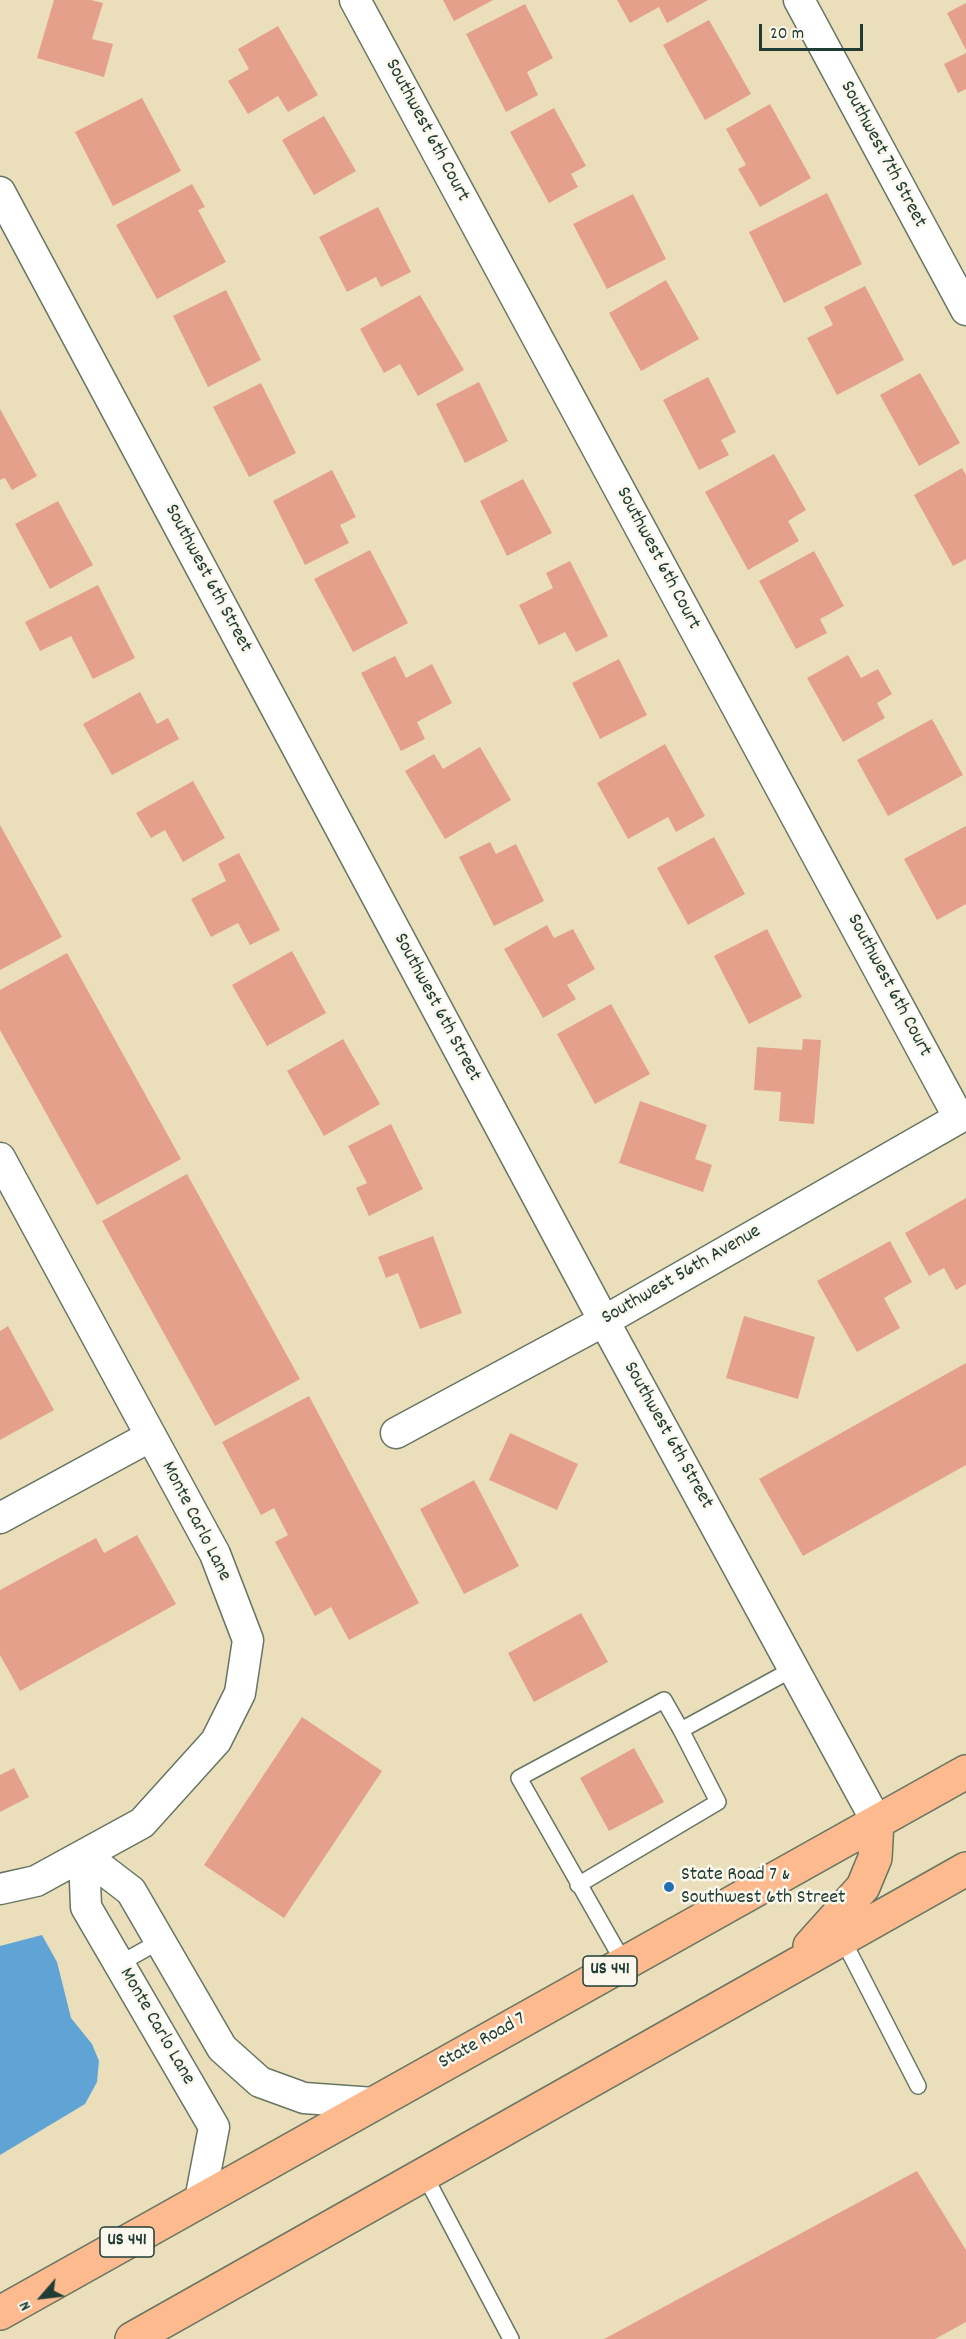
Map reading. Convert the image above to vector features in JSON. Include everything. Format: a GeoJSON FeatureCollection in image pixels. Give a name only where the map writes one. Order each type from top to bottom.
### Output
{"type":"FeatureCollection","features":[{"type":"Feature","properties":{"kind":"main road","name":"State Road 7"},"geometry":{"type":"LineString","coordinates":[[0,2313],[966,1772]]}},
{"type":"Feature","properties":{"kind":"main road"},"geometry":{"type":"LineString","coordinates":[[791,1967],[863,1887],[875,1858],[877,1822]]}},
{"type":"Feature","properties":{"kind":"main road"},"geometry":{"type":"LineString","coordinates":[[132,2339],[966,1869]]}},
{"type":"Feature","properties":{"kind":"street","name":"Southwest 6th Court"},"geometry":{"type":"LineString","coordinates":[[355,0],[962,1116]]}},
{"type":"Feature","properties":{"kind":"street","name":"Southwest 7th Street"},"geometry":{"type":"LineString","coordinates":[[799,0],[966,310]]}},
{"type":"Feature","properties":{"kind":"street","name":"Southwest 6th Street"},"geometry":{"type":"LineString","coordinates":[[0,192],[604,1321],[877,1822]]}},
{"type":"Feature","properties":{"kind":"street","name":"Southwest 56th Avenue"},"geometry":{"type":"LineString","coordinates":[[396,1433],[604,1321],[962,1116]]}},
{"type":"Feature","properties":{"kind":"street","name":"Monte Carlo Lane"},"geometry":{"type":"LineString","coordinates":[[0,1158],[215,1554],[248,1640],[240,1693],[216,1741],[142,1823],[84,1855],[86,1907],[214,2127],[200,2200]]}},
{"type":"Feature","properties":{"kind":"street"},"geometry":{"type":"LineString","coordinates":[[0,1518],[151,1436]]}},
{"type":"Feature","properties":{"kind":"street"},"geometry":{"type":"LineString","coordinates":[[0,1889],[36,1881],[84,1855],[131,1891],[222,2048],[260,2082],[304,2098],[374,2103]]}},
{"type":"Feature","properties":{"kind":"lane"},"geometry":{"type":"LineString","coordinates":[[681,1730],[793,1669]]}},
{"type":"Feature","properties":{"kind":"lane"},"geometry":{"type":"LineString","coordinates":[[578,1885],[718,1802],[664,1700],[519,1778],[578,1885],[624,1964]]}},
{"type":"Feature","properties":{"kind":"lane"},"geometry":{"type":"LineString","coordinates":[[842,1938],[918,2086]]}},
{"type":"Feature","properties":{"kind":"lane"},"geometry":{"type":"LineString","coordinates":[[119,1964],[160,1941]]}},
{"type":"Feature","properties":{"kind":"lane"},"geometry":{"type":"LineString","coordinates":[[424,2174],[511,2339]]}},
{"type":"Feature","properties":{"kind":"water"},"geometry":{"type":"Polygon","coordinates":[[[42,1935],[57,1962],[71,2018],[92,2044],[99,2061],[97,2082],[85,2104],[0,2155],[0,1946],[42,1935]]]}},
{"type":"Feature","properties":{"kind":"building"},"geometry":{"type":"Polygon","coordinates":[[[54,0],[91,0],[103,3],[92,39],[113,44],[104,77],[37,58],[54,0]]]}},
{"type":"Feature","properties":{"kind":"building"},"geometry":{"type":"Polygon","coordinates":[[[443,0],[493,0],[454,21],[443,0]]]}},
{"type":"Feature","properties":{"kind":"building"},"geometry":{"type":"Polygon","coordinates":[[[617,0],[708,0],[667,23],[659,7],[630,23],[617,0]]]}},
{"type":"Feature","properties":{"kind":"building"},"geometry":{"type":"Polygon","coordinates":[[[966,3],[966,50],[947,13],[966,3]]]}},
{"type":"Feature","properties":{"kind":"building"},"geometry":{"type":"Polygon","coordinates":[[[525,4],[553,58],[527,72],[538,95],[506,112],[466,34],[525,4]]]}},
{"type":"Feature","properties":{"kind":"building"},"geometry":{"type":"Polygon","coordinates":[[[709,20],[751,94],[705,120],[663,45],[709,20]]]}},
{"type":"Feature","properties":{"kind":"building"},"geometry":{"type":"Polygon","coordinates":[[[278,26],[318,95],[288,112],[278,96],[248,114],[228,81],[249,69],[238,49],[278,26]]]}},
{"type":"Feature","properties":{"kind":"building"},"geometry":{"type":"Polygon","coordinates":[[[966,53],[966,89],[958,93],[944,64],[966,53]]]}},
{"type":"Feature","properties":{"kind":"building"},"geometry":{"type":"Polygon","coordinates":[[[142,98],[181,171],[113,206],[75,132],[142,98]]]}},
{"type":"Feature","properties":{"kind":"building"},"geometry":{"type":"Polygon","coordinates":[[[770,104],[811,178],[760,207],[738,169],[746,165],[726,129],[770,104]]]}},
{"type":"Feature","properties":{"kind":"building"},"geometry":{"type":"Polygon","coordinates":[[[554,108],[586,166],[571,174],[578,187],[549,203],[510,132],[554,108]]]}},
{"type":"Feature","properties":{"kind":"building"},"geometry":{"type":"Polygon","coordinates":[[[324,116],[356,171],[314,195],[282,140],[324,116]]]}},
{"type":"Feature","properties":{"kind":"building"},"geometry":{"type":"Polygon","coordinates":[[[192,184],[205,207],[198,210],[226,262],[157,299],[116,225],[192,184]]]}},
{"type":"Feature","properties":{"kind":"building"},"geometry":{"type":"Polygon","coordinates":[[[827,193],[862,264],[784,303],[749,232],[827,193]]]}},
{"type":"Feature","properties":{"kind":"building"},"geometry":{"type":"Polygon","coordinates":[[[633,194],[666,259],[607,289],[573,224],[633,194]]]}},
{"type":"Feature","properties":{"kind":"building"},"geometry":{"type":"Polygon","coordinates":[[[378,207],[411,272],[381,287],[376,277],[347,292],[319,237],[378,207]]]}},
{"type":"Feature","properties":{"kind":"building"},"geometry":{"type":"Polygon","coordinates":[[[666,280],[699,339],[641,371],[609,313],[666,280]]]}},
{"type":"Feature","properties":{"kind":"building"},"geometry":{"type":"Polygon","coordinates":[[[865,286],[904,360],[837,395],[807,338],[833,325],[824,307],[865,286]]]}},
{"type":"Feature","properties":{"kind":"building"},"geometry":{"type":"Polygon","coordinates":[[[226,290],[261,360],[208,387],[173,316],[226,290]]]}},
{"type":"Feature","properties":{"kind":"building"},"geometry":{"type":"Polygon","coordinates":[[[420,295],[464,370],[418,396],[400,364],[384,373],[360,329],[420,295]]]}},
{"type":"Feature","properties":{"kind":"building"},"geometry":{"type":"Polygon","coordinates":[[[920,373],[960,443],[919,466],[880,395],[920,373]]]}},
{"type":"Feature","properties":{"kind":"building"},"geometry":{"type":"Polygon","coordinates":[[[708,377],[736,432],[721,440],[729,455],[699,470],[663,400],[708,377]]]}},
{"type":"Feature","properties":{"kind":"building"},"geometry":{"type":"Polygon","coordinates":[[[479,382],[508,441],[465,463],[436,404],[479,382]]]}},
{"type":"Feature","properties":{"kind":"building"},"geometry":{"type":"Polygon","coordinates":[[[261,383],[296,453],[249,477],[213,407],[261,383]]]}},
{"type":"Feature","properties":{"kind":"building"},"geometry":{"type":"Polygon","coordinates":[[[0,409],[37,476],[12,490],[5,478],[0,480],[0,409]]]}},
{"type":"Feature","properties":{"kind":"building"},"geometry":{"type":"Polygon","coordinates":[[[774,454],[806,510],[788,521],[799,541],[748,570],[705,492],[774,454]]]}},
{"type":"Feature","properties":{"kind":"building"},"geometry":{"type":"Polygon","coordinates":[[[962,468],[966,475],[966,559],[953,566],[914,495],[962,468]]]}},
{"type":"Feature","properties":{"kind":"building"},"geometry":{"type":"Polygon","coordinates":[[[332,470],[356,517],[340,525],[349,543],[305,565],[273,501],[332,470]]]}},
{"type":"Feature","properties":{"kind":"building"},"geometry":{"type":"Polygon","coordinates":[[[523,479],[552,533],[507,556],[480,501],[523,479]]]}},
{"type":"Feature","properties":{"kind":"building"},"geometry":{"type":"Polygon","coordinates":[[[58,501],[93,565],[50,589],[15,524],[58,501]]]}},
{"type":"Feature","properties":{"kind":"building"},"geometry":{"type":"Polygon","coordinates":[[[370,550],[408,623],[353,652],[314,579],[370,550]]]}},
{"type":"Feature","properties":{"kind":"building"},"geometry":{"type":"Polygon","coordinates":[[[814,551],[844,606],[820,619],[827,633],[796,649],[759,581],[814,551]]]}},
{"type":"Feature","properties":{"kind":"building"},"geometry":{"type":"Polygon","coordinates":[[[570,561],[608,636],[576,652],[565,632],[539,645],[519,605],[553,588],[546,573],[570,561]]]}},
{"type":"Feature","properties":{"kind":"building"},"geometry":{"type":"Polygon","coordinates":[[[98,585],[135,658],[93,679],[71,636],[40,651],[25,622],[98,585]]]}},
{"type":"Feature","properties":{"kind":"building"},"geometry":{"type":"Polygon","coordinates":[[[848,655],[861,678],[878,669],[892,694],[877,703],[885,718],[843,742],[807,678],[848,655]]]}},
{"type":"Feature","properties":{"kind":"building"},"geometry":{"type":"Polygon","coordinates":[[[395,656],[406,678],[432,664],[452,703],[417,722],[425,739],[401,751],[361,673],[395,656]]]}},
{"type":"Feature","properties":{"kind":"building"},"geometry":{"type":"Polygon","coordinates":[[[619,659],[647,715],[600,739],[572,683],[619,659]]]}},
{"type":"Feature","properties":{"kind":"building"},"geometry":{"type":"Polygon","coordinates":[[[140,692],[157,724],[168,718],[179,739],[112,775],[83,724],[140,692]]]}},
{"type":"Feature","properties":{"kind":"building"},"geometry":{"type":"Polygon","coordinates":[[[932,719],[963,775],[888,816],[857,760],[932,719]]]}},
{"type":"Feature","properties":{"kind":"building"},"geometry":{"type":"Polygon","coordinates":[[[665,744],[705,816],[676,832],[668,817],[628,839],[597,783],[665,744]]]}},
{"type":"Feature","properties":{"kind":"building"},"geometry":{"type":"Polygon","coordinates":[[[480,747],[511,800],[445,839],[405,771],[434,754],[443,769],[480,747]]]}},
{"type":"Feature","properties":{"kind":"building"},"geometry":{"type":"Polygon","coordinates":[[[193,781],[225,838],[183,862],[165,830],[151,838],[136,813],[193,781]]]}},
{"type":"Feature","properties":{"kind":"building"},"geometry":{"type":"Polygon","coordinates":[[[0,825],[62,937],[0,970],[0,825]]]}},
{"type":"Feature","properties":{"kind":"building"},"geometry":{"type":"Polygon","coordinates":[[[966,826],[966,904],[937,920],[904,859],[966,826]]]}},
{"type":"Feature","properties":{"kind":"building"},"geometry":{"type":"Polygon","coordinates":[[[714,837],[745,894],[688,925],[657,868],[714,837]]]}},
{"type":"Feature","properties":{"kind":"building"},"geometry":{"type":"Polygon","coordinates":[[[490,842],[496,854],[516,844],[544,901],[494,926],[459,857],[490,842]]]}},
{"type":"Feature","properties":{"kind":"building"},"geometry":{"type":"Polygon","coordinates":[[[239,853],[280,930],[250,945],[238,923],[211,937],[191,899],[226,881],[218,864],[239,853]]]}},
{"type":"Feature","properties":{"kind":"building"},"geometry":{"type":"Polygon","coordinates":[[[547,925],[554,938],[573,929],[595,969],[567,985],[576,999],[543,1018],[504,949],[547,925]]]}},
{"type":"Feature","properties":{"kind":"building"},"geometry":{"type":"Polygon","coordinates":[[[767,929],[802,997],[749,1024],[714,956],[767,929]]]}},
{"type":"Feature","properties":{"kind":"building"},"geometry":{"type":"Polygon","coordinates":[[[292,951],[326,1013],[267,1046],[232,985],[292,951]]]}},
{"type":"Feature","properties":{"kind":"building"},"geometry":{"type":"Polygon","coordinates":[[[67,953],[181,1159],[97,1205],[0,1030],[0,990],[67,953]]]}},
{"type":"Feature","properties":{"kind":"building"},"geometry":{"type":"Polygon","coordinates":[[[611,1004],[650,1074],[595,1104],[557,1034],[611,1004]]]}},
{"type":"Feature","properties":{"kind":"building"},"geometry":{"type":"Polygon","coordinates":[[[343,1039],[380,1104],[324,1136],[287,1071],[343,1039]]]}},
{"type":"Feature","properties":{"kind":"building"},"geometry":{"type":"Polygon","coordinates":[[[803,1039],[821,1040],[814,1124],[779,1121],[781,1092],[754,1090],[757,1047],[802,1050],[803,1039]]]}},
{"type":"Feature","properties":{"kind":"building"},"geometry":{"type":"Polygon","coordinates":[[[640,1101],[707,1125],[695,1159],[712,1165],[703,1192],[619,1163],[640,1101]]]}},
{"type":"Feature","properties":{"kind":"building"},"geometry":{"type":"Polygon","coordinates":[[[391,1124],[423,1189],[369,1216],[356,1188],[367,1183],[348,1146],[391,1124]]]}},
{"type":"Feature","properties":{"kind":"building"},"geometry":{"type":"Polygon","coordinates":[[[187,1174],[300,1379],[215,1426],[102,1221],[187,1174]]]}},
{"type":"Feature","properties":{"kind":"building"},"geometry":{"type":"Polygon","coordinates":[[[966,1198],[966,1284],[956,1290],[944,1268],[929,1276],[905,1233],[966,1198]]]}},
{"type":"Feature","properties":{"kind":"building"},"geometry":{"type":"Polygon","coordinates":[[[433,1236],[462,1313],[420,1329],[398,1273],[386,1278],[378,1257],[433,1236]]]}},
{"type":"Feature","properties":{"kind":"building"},"geometry":{"type":"Polygon","coordinates":[[[890,1241],[912,1282],[884,1298],[900,1328],[857,1352],[817,1281],[890,1241]]]}},
{"type":"Feature","properties":{"kind":"building"},"geometry":{"type":"Polygon","coordinates":[[[744,1316],[815,1337],[798,1399],[726,1378],[744,1316]]]}},
{"type":"Feature","properties":{"kind":"building"},"geometry":{"type":"Polygon","coordinates":[[[8,1326],[54,1410],[0,1440],[0,1331],[8,1326]]]}},
{"type":"Feature","properties":{"kind":"building"},"geometry":{"type":"Polygon","coordinates":[[[966,1363],[966,1465],[803,1556],[759,1479],[966,1363]]]}},
{"type":"Feature","properties":{"kind":"building"},"geometry":{"type":"Polygon","coordinates":[[[309,1396],[419,1603],[349,1640],[331,1607],[315,1616],[275,1542],[288,1535],[274,1508],[261,1515],[222,1442],[309,1396]]]}},
{"type":"Feature","properties":{"kind":"building"},"geometry":{"type":"Polygon","coordinates":[[[510,1433],[578,1464],[557,1510],[489,1480],[510,1433]]]}},
{"type":"Feature","properties":{"kind":"building"},"geometry":{"type":"Polygon","coordinates":[[[474,1480],[519,1566],[464,1594],[420,1509],[474,1480]]]}},
{"type":"Feature","properties":{"kind":"building"},"geometry":{"type":"Polygon","coordinates":[[[137,1535],[176,1604],[20,1691],[0,1655],[0,1590],[96,1538],[104,1553],[137,1535]]]}},
{"type":"Feature","properties":{"kind":"building"},"geometry":{"type":"Polygon","coordinates":[[[581,1613],[608,1662],[534,1702],[508,1653],[581,1613]]]}},
{"type":"Feature","properties":{"kind":"building"},"geometry":{"type":"Polygon","coordinates":[[[302,1717],[382,1771],[284,1918],[204,1865],[302,1717]]]}},
{"type":"Feature","properties":{"kind":"building"},"geometry":{"type":"Polygon","coordinates":[[[634,1748],[664,1802],[609,1831],[580,1778],[634,1748]]]}},
{"type":"Feature","properties":{"kind":"building"},"geometry":{"type":"Polygon","coordinates":[[[14,1768],[29,1797],[0,1812],[0,1775],[14,1768]]]}},
{"type":"Feature","properties":{"kind":"building"},"geometry":{"type":"Polygon","coordinates":[[[917,2171],[966,2250],[966,2322],[935,2339],[604,2339],[917,2171]]]}},
{"type":"Feature","properties":{"kind":"place","name":"State Road 7 & Southwest 6th Street"},"geometry":{"type":"Point","coordinates":[669,1887]}}]}
